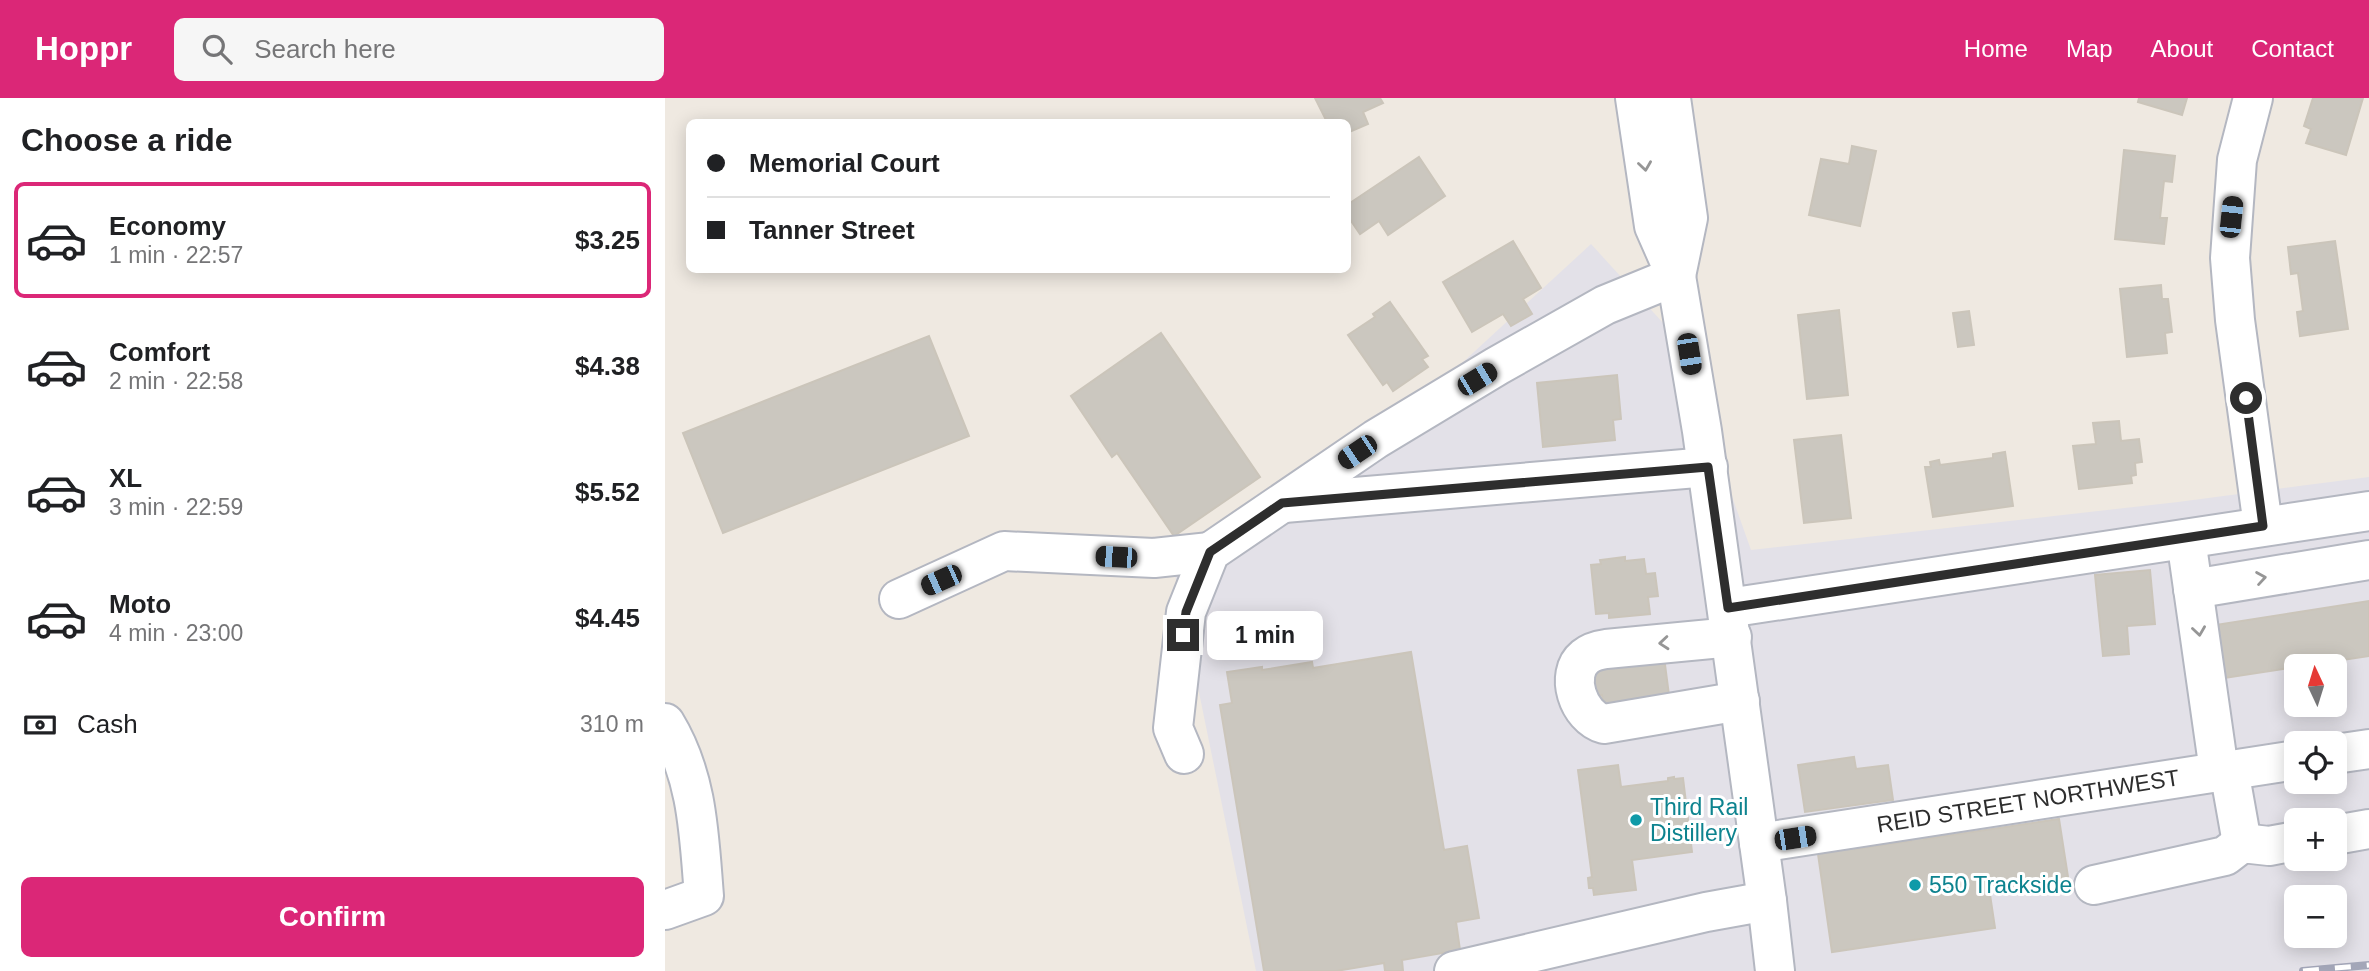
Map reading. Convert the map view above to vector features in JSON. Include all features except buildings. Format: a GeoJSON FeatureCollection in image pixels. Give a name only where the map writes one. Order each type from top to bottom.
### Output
{"type":"FeatureCollection","features":[{"type":"Feature","properties":{"kind":"street"},"geometry":{"type":"LineString","coordinates":[[1635,98],[1654,226],[1676,276],[1708,467],[1775,971]]}},
{"type":"Feature","properties":{"kind":"street"},"geometry":{"type":"LineString","coordinates":[[1671,98],[1688,218],[1676,276]]}},
{"type":"Feature","properties":{"kind":"street"},"geometry":{"type":"LineString","coordinates":[[2253,98],[2237,160],[2230,258],[2235,320],[2263,526]]}},
{"type":"Feature","properties":{"kind":"street"},"geometry":{"type":"LineString","coordinates":[[899,599],[1004,551],[1154,558],[1210,552],[1376,439],[1497,366],[1605,305],[1676,276]]}},
{"type":"Feature","properties":{"kind":"street"},"geometry":{"type":"LineString","coordinates":[[1282,503],[1708,467]]}},
{"type":"Feature","properties":{"kind":"street"},"geometry":{"type":"LineString","coordinates":[[1740,701],[1604,724],[1593,721],[1581,706],[1575,688],[1577,672],[1583,658],[1592,653],[1730,622],[2186,539],[2369,511]]}},
{"type":"Feature","properties":{"kind":"street"},"geometry":{"type":"LineString","coordinates":[[2186,539],[2224,771],[2242,843]]}},
{"type":"Feature","properties":{"kind":"street"},"geometry":{"type":"LineString","coordinates":[[1184,754],[1173,728],[1186,612],[1210,552]]}},
{"type":"Feature","properties":{"kind":"street"},"geometry":{"type":"LineString","coordinates":[[2193,589],[2369,560]]}},
{"type":"Feature","properties":{"kind":"street"},"geometry":{"type":"LineString","coordinates":[[665,723],[678,745],[698,814],[704,896],[665,910]]}},
{"type":"Feature","properties":{"kind":"street"},"geometry":{"type":"LineString","coordinates":[[2347,752],[2369,749]]}},
{"type":"Feature","properties":{"kind":"street","name":"REID STREET NORTHWEST"},"geometry":{"type":"LineString","coordinates":[[1759,843],[2284,762]]}},
{"type":"Feature","properties":{"kind":"street"},"geometry":{"type":"LineString","coordinates":[[2347,833],[2369,829]]}},
{"type":"Feature","properties":{"kind":"street"},"geometry":{"type":"LineString","coordinates":[[2094,886],[2225,856],[2242,843],[2269,846],[2284,843]]}},
{"type":"Feature","properties":{"kind":"street"},"geometry":{"type":"LineString","coordinates":[[1454,971],[1706,912],[1767,901]]}},
{"type":"Feature","properties":{"kind":"shaded area"},"geometry":{"type":"Polygon","coordinates":[[[1591,244],[1675,336],[1751,550],[2178,502],[2369,477],[2369,971],[1256,971],[1174,570],[1383,436],[1591,244]]]}},
{"type":"Feature","properties":{"kind":"railway"},"geometry":{"type":"LineString","coordinates":[[2303,971],[2369,965]]}},
{"type":"Feature","properties":{"kind":"place","name":"Third Rail Distillery"},"geometry":{"type":"Point","coordinates":[1636,820]}},
{"type":"Feature","properties":{"kind":"place","name":"550 Trackside"},"geometry":{"type":"Point","coordinates":[1915,885]}},
{"type":"Feature","properties":{"kind":"route"},"geometry":{"type":"LineString","coordinates":[[1183,635],[1186,612],[1210,552],[1282,503],[1708,467],[1728,608],[2263,526],[2246,398]]}}]}
